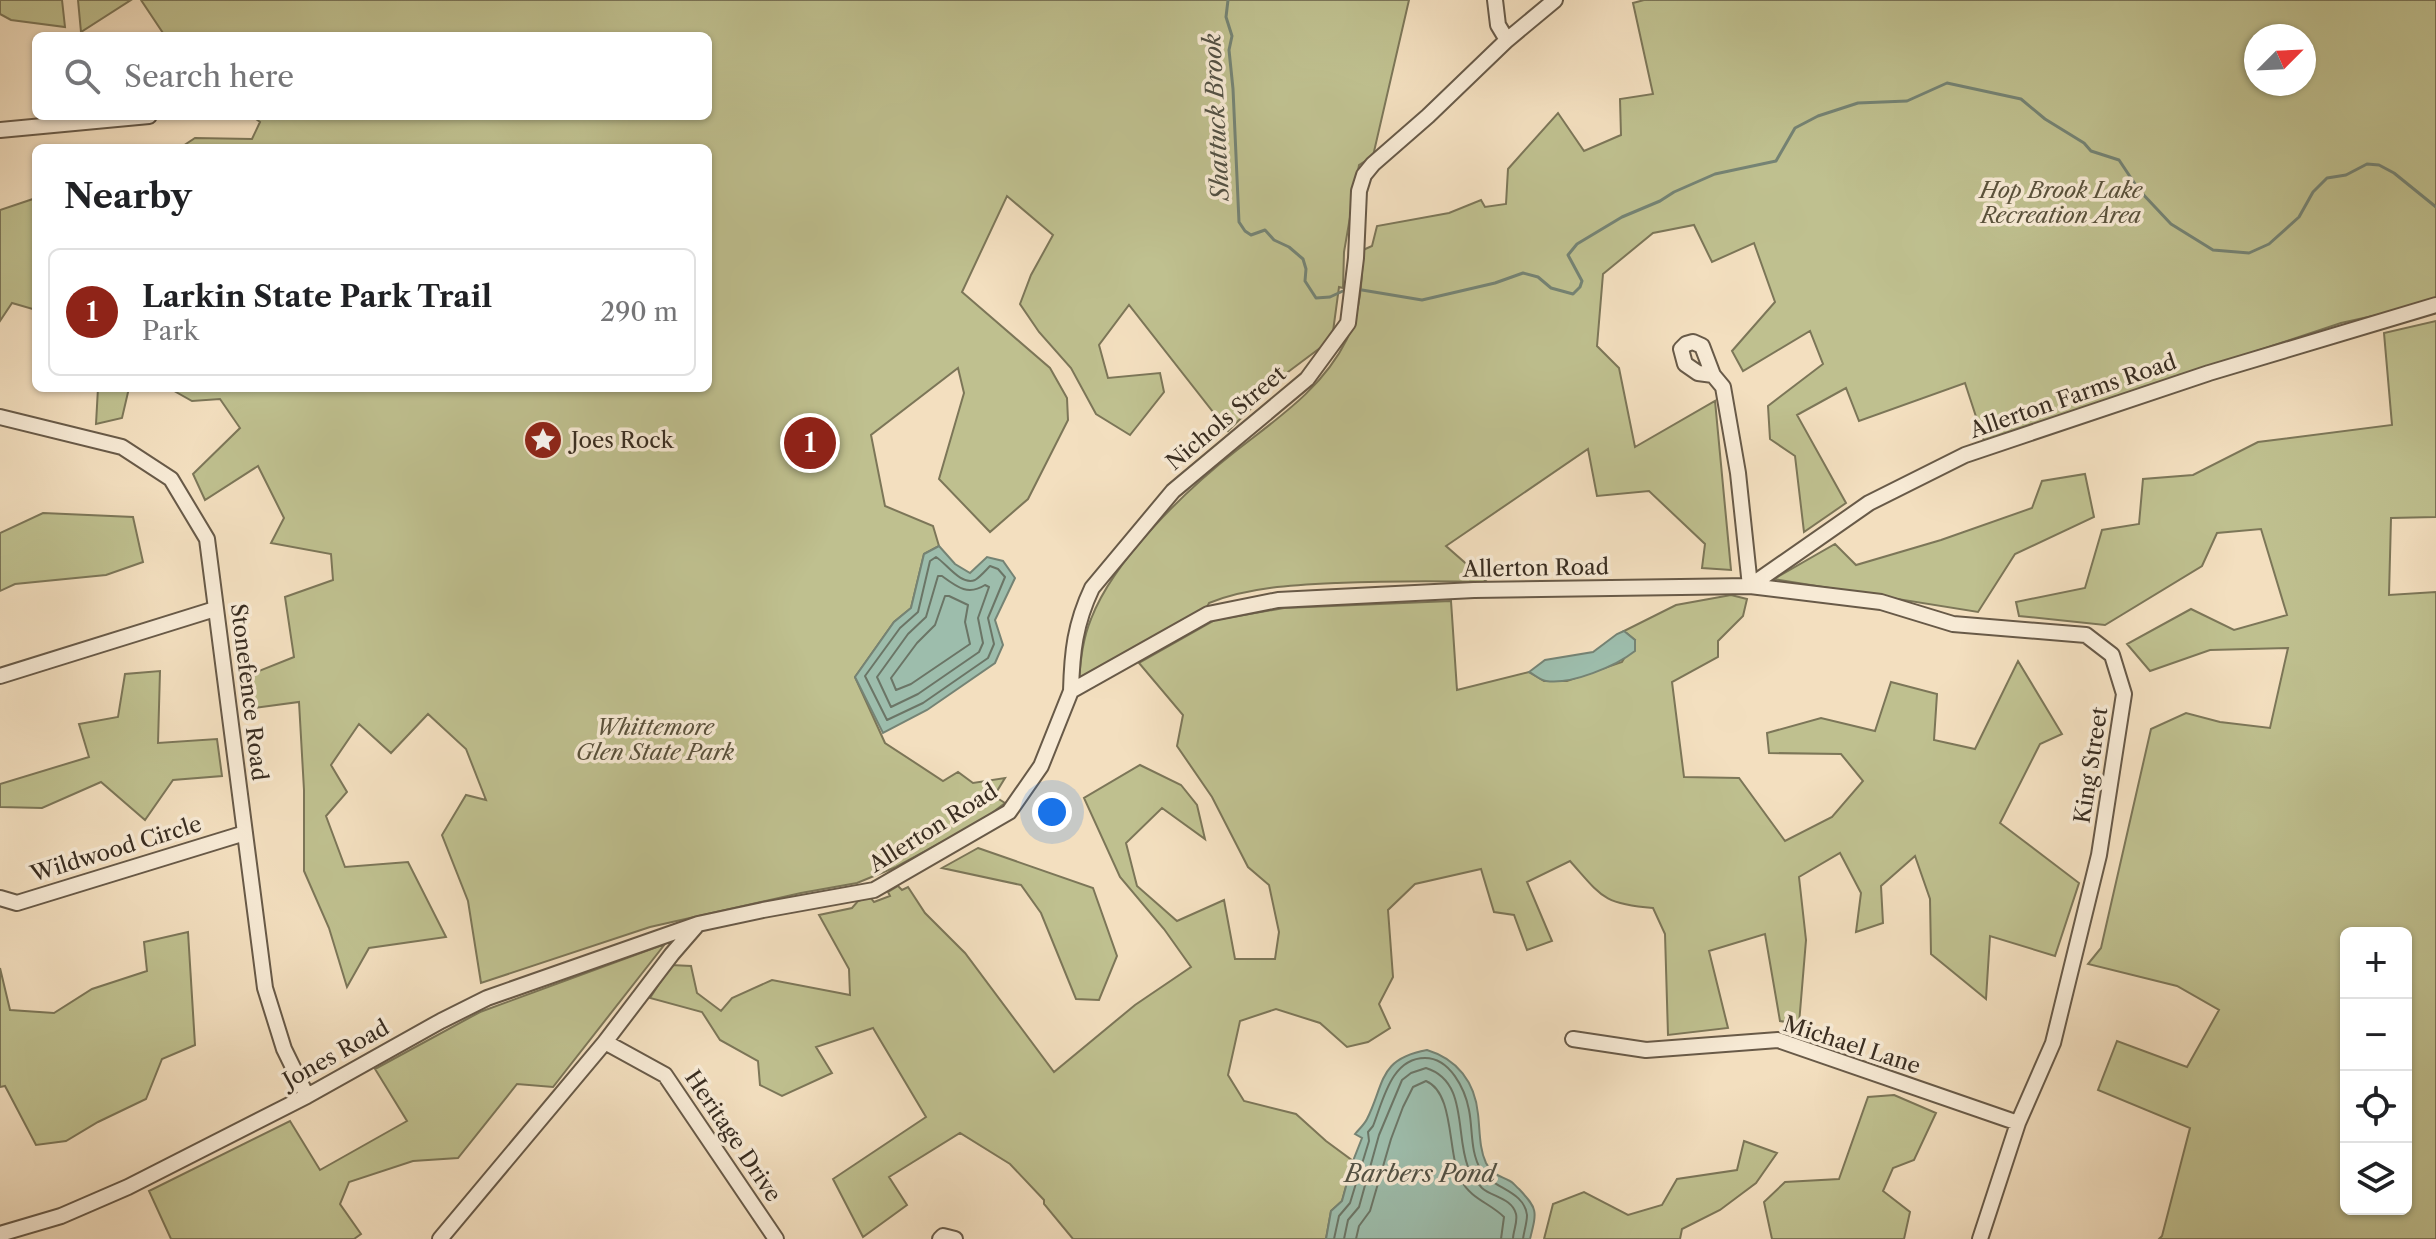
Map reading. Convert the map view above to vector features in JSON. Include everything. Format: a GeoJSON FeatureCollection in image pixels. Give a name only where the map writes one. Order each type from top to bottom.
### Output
{"type":"FeatureCollection","features":[{"type":"Feature","properties":{"kind":"street"},"geometry":{"type":"LineString","coordinates":[[1495,0],[1498,25],[1507,40],[1555,0]]}},
{"type":"Feature","properties":{"kind":"street","name":"Nichols Street"},"geometry":{"type":"LineString","coordinates":[[1071,691],[1072,648],[1092,588],[1173,491],[1307,379],[1348,323],[1356,258],[1359,191],[1364,175],[1507,40]]}},
{"type":"Feature","properties":{"kind":"street"},"geometry":{"type":"LineString","coordinates":[[0,130],[106,120]]}},
{"type":"Feature","properties":{"kind":"street","name":"Allerton Farms Road"},"geometry":{"type":"LineString","coordinates":[[1750,586],[1869,503],[1965,455],[2209,373],[2436,305]]}},
{"type":"Feature","properties":{"kind":"street"},"geometry":{"type":"LineString","coordinates":[[1713,375],[1723,387],[1736,459],[1750,586]]}},
{"type":"Feature","properties":{"kind":"street","name":"Stonefence Road"},"geometry":{"type":"LineString","coordinates":[[0,417],[122,447],[171,479],[207,539],[265,988],[284,1049],[307,1096]]}},
{"type":"Feature","properties":{"kind":"street","name":"Allerton Road"},"geometry":{"type":"LineString","coordinates":[[698,924],[874,890],[1009,812],[1041,766],[1071,691],[1208,614],[1278,600],[1474,590],[1750,586]]}},
{"type":"Feature","properties":{"kind":"street","name":"King Street"},"geometry":{"type":"LineString","coordinates":[[1750,586],[1881,602],[1953,624],[2086,635],[2112,655],[2124,694],[2099,855],[2053,1043],[2018,1123],[1980,1239]]}},
{"type":"Feature","properties":{"kind":"street"},"geometry":{"type":"LineString","coordinates":[[0,676],[215,609]]}},
{"type":"Feature","properties":{"kind":"street","name":"Wildwood Circle"},"geometry":{"type":"LineString","coordinates":[[0,898],[17,903],[245,833]]}},
{"type":"Feature","properties":{"kind":"street"},"geometry":{"type":"LineString","coordinates":[[440,1239],[605,1042],[698,924]]}},
{"type":"Feature","properties":{"kind":"street","name":"Jones Road"},"geometry":{"type":"LineString","coordinates":[[0,1234],[61,1216],[107,1197],[307,1096],[478,1002],[698,924]]}},
{"type":"Feature","properties":{"kind":"street","name":"Michael Lane"},"geometry":{"type":"LineString","coordinates":[[1573,1039],[1646,1050],[1778,1040],[2018,1123]]}},
{"type":"Feature","properties":{"kind":"street","name":"Heritage Drive"},"geometry":{"type":"LineString","coordinates":[[605,1042],[665,1075],[776,1239]]}},
{"type":"Feature","properties":{"kind":"street"},"geometry":{"type":"LineString","coordinates":[[940,1239],[943,1236],[955,1239]]}},
{"type":"Feature","properties":{"kind":"green space"},"geometry":{"type":"Polygon","coordinates":[[[0,0],[62,0],[65,27],[11,20],[0,14],[0,0]]]}},
{"type":"Feature","properties":{"kind":"green space"},"geometry":{"type":"Polygon","coordinates":[[[78,0],[131,0],[81,32],[78,0]]]}},
{"type":"Feature","properties":{"kind":"green space","name":"Whittemore Glen State Park"},"geometry":{"type":"Polygon","coordinates":[[[141,0],[1409,0],[1373,156],[1359,165],[1344,252],[1343,288],[1339,287],[1332,339],[1288,372],[1228,431],[1129,305],[1099,345],[1108,378],[1160,373],[1164,392],[1130,435],[1096,414],[1071,368],[1039,332],[1020,304],[1031,275],[1053,235],[1007,196],[962,292],[1050,368],[1067,398],[1068,420],[1028,499],[990,532],[939,479],[964,393],[958,368],[871,435],[885,506],[933,526],[939,546],[924,554],[911,608],[894,622],[855,677],[885,743],[943,781],[958,772],[973,783],[1005,778],[994,796],[1005,803],[983,820],[896,867],[857,883],[650,927],[481,983],[468,901],[442,835],[466,795],[486,800],[466,749],[428,714],[391,753],[359,724],[331,765],[347,792],[326,816],[345,867],[408,862],[446,937],[369,948],[347,987],[329,928],[304,871],[299,702],[246,709],[244,677],[294,657],[285,597],[333,580],[331,554],[271,543],[284,518],[258,466],[205,500],[193,474],[240,428],[220,399],[192,401],[176,392],[712,392],[712,144],[186,144],[195,138],[252,139],[260,122],[257,120],[712,120],[712,32],[162,32],[141,0]]]}},
{"type":"Feature","properties":{"kind":"green space","name":"Hop Brook Lake Recreation Area"},"geometry":{"type":"Polygon","coordinates":[[[1644,0],[2436,0],[2436,302],[2341,323],[1984,441],[1965,383],[1859,421],[1846,388],[1797,415],[1846,503],[1804,532],[1795,456],[1770,439],[1768,406],[1823,364],[1810,331],[1743,371],[1732,351],[1775,302],[1754,243],[1712,262],[1694,225],[1653,233],[1603,274],[1597,346],[1619,368],[1635,447],[1715,401],[1731,570],[1702,568],[1705,544],[1649,491],[1597,496],[1588,449],[1446,546],[1487,582],[1337,583],[1240,593],[1209,603],[1207,607],[1079,678],[1084,641],[1091,619],[1116,573],[1134,550],[1174,505],[1298,401],[1337,357],[1358,307],[1363,250],[1372,246],[1377,226],[1449,213],[1481,200],[1485,207],[1506,204],[1508,169],[1558,113],[1584,151],[1621,135],[1620,99],[1653,94],[1633,3],[1644,0]]]}},
{"type":"Feature","properties":{"kind":"green space"},"geometry":{"type":"Polygon","coordinates":[[[32,199],[32,309],[12,303],[0,321],[0,210],[32,199]]]}},
{"type":"Feature","properties":{"kind":"green space"},"geometry":{"type":"Polygon","coordinates":[[[2436,321],[2436,517],[2391,518],[2389,595],[2436,592],[2436,1239],[2159,1239],[2190,1128],[2098,1090],[2117,1041],[2187,1067],[2219,1010],[2177,986],[2088,964],[2101,948],[2151,729],[2186,713],[2220,722],[2270,728],[2288,648],[2210,650],[2150,671],[2127,644],[2191,609],[2234,630],[2287,615],[2261,529],[2217,533],[2202,566],[2105,625],[2019,616],[2016,602],[2085,588],[2102,530],[2139,524],[2143,479],[2193,475],[2258,442],[2392,425],[2384,333],[2436,321]]]}},
{"type":"Feature","properties":{"kind":"green space"},"geometry":{"type":"Polygon","coordinates":[[[98,392],[128,392],[122,418],[96,424],[98,392]]]}},
{"type":"Feature","properties":{"kind":"green space"},"geometry":{"type":"Polygon","coordinates":[[[2085,474],[2094,517],[2015,554],[1978,612],[1774,579],[1835,544],[1856,565],[1941,540],[2032,508],[2042,481],[2085,474]]]}},
{"type":"Feature","properties":{"kind":"green space"},"geometry":{"type":"Polygon","coordinates":[[[43,513],[133,517],[143,562],[106,575],[15,584],[0,591],[0,533],[43,513]]]}},
{"type":"Feature","properties":{"kind":"green space"},"geometry":{"type":"Polygon","coordinates":[[[1731,595],[1747,599],[1743,616],[1718,641],[1718,657],[1672,682],[1684,777],[1739,778],[1785,841],[1832,817],[1863,781],[1841,754],[1769,753],[1767,733],[1821,718],[1875,731],[1891,682],[1937,694],[1934,740],[1975,749],[2018,661],[2062,734],[2040,744],[2000,823],[2079,883],[2055,956],[1990,936],[1986,999],[1931,954],[1930,899],[1915,856],[1881,886],[1883,923],[1856,932],[1861,893],[1840,853],[1799,877],[1806,940],[1799,1024],[1780,1021],[1765,934],[1709,951],[1728,1028],[1668,1035],[1665,934],[1653,908],[1613,901],[1597,891],[1570,861],[1527,882],[1552,941],[1527,950],[1514,915],[1494,912],[1481,869],[1415,884],[1388,910],[1393,977],[1379,1004],[1390,1028],[1368,1042],[1347,1047],[1320,1023],[1276,1009],[1240,1021],[1228,1075],[1244,1101],[1296,1114],[1353,1161],[1342,1201],[1331,1211],[1326,1239],[1073,1239],[1044,1200],[1010,1164],[960,1133],[889,1177],[907,1205],[863,1237],[833,1179],[926,1117],[873,1028],[816,1047],[832,1073],[782,1096],[760,1085],[758,1061],[720,1040],[702,1012],[650,998],[671,965],[691,966],[697,993],[721,1011],[732,998],[772,980],[850,995],[849,969],[819,915],[852,908],[858,901],[870,897],[874,902],[890,896],[888,892],[898,886],[902,890],[908,887],[925,913],[965,953],[1054,1072],[1135,1005],[1191,967],[1120,877],[1084,798],[1140,765],[1181,785],[1197,805],[1205,839],[1162,808],[1126,843],[1137,886],[1177,921],[1224,900],[1235,959],[1275,959],[1279,932],[1269,885],[1248,867],[1212,797],[1177,746],[1183,715],[1139,663],[1215,620],[1284,608],[1451,601],[1457,690],[1529,672],[1544,681],[1567,681],[1622,662],[1635,640],[1624,631],[1676,605],[1731,595]]]}},
{"type":"Feature","properties":{"kind":"green space"},"geometry":{"type":"Polygon","coordinates":[[[160,671],[158,743],[217,739],[222,776],[173,780],[145,820],[101,782],[42,808],[0,807],[0,784],[89,757],[79,724],[118,717],[125,674],[160,671]]]}},
{"type":"Feature","properties":{"kind":"green space"},"geometry":{"type":"Polygon","coordinates":[[[978,848],[1093,888],[1117,956],[1099,1000],[1076,999],[1041,913],[1021,885],[942,868],[978,848]]]}},
{"type":"Feature","properties":{"kind":"green space"},"geometry":{"type":"Polygon","coordinates":[[[188,932],[195,1045],[162,1059],[146,1099],[66,1141],[36,1145],[5,1086],[0,1087],[0,968],[10,1010],[54,1013],[92,989],[147,971],[144,942],[188,932]]]}},
{"type":"Feature","properties":{"kind":"green space"},"geometry":{"type":"Polygon","coordinates":[[[665,944],[553,1087],[517,1084],[458,1158],[413,1161],[349,1182],[340,1204],[361,1234],[354,1239],[171,1239],[149,1191],[290,1121],[320,1170],[407,1121],[375,1069],[480,1012],[665,944]]]}},
{"type":"Feature","properties":{"kind":"green space"},"geometry":{"type":"Polygon","coordinates":[[[1894,1095],[1936,1113],[1914,1160],[1893,1168],[1883,1191],[1910,1212],[1904,1239],[1772,1239],[1764,1202],[1785,1182],[1839,1179],[1868,1097],[1894,1095]]]}},
{"type":"Feature","properties":{"kind":"green space"},"geometry":{"type":"Polygon","coordinates":[[[1744,1141],[1777,1153],[1756,1183],[1720,1210],[1682,1229],[1680,1239],[1544,1239],[1553,1204],[1584,1192],[1628,1215],[1662,1205],[1677,1179],[1737,1170],[1744,1141]]]}},
{"type":"Feature","properties":{"kind":"water"},"geometry":{"type":"Polygon","coordinates":[[[939,546],[955,564],[970,573],[987,557],[1003,561],[1015,578],[995,620],[1003,645],[995,663],[927,710],[883,733],[855,677],[894,622],[911,608],[924,554],[939,546]]]}},
{"type":"Feature","properties":{"kind":"water"},"geometry":{"type":"Polygon","coordinates":[[[1624,631],[1635,640],[1635,651],[1617,663],[1568,680],[1544,680],[1529,672],[1545,660],[1593,652],[1624,631]]]}},
{"type":"Feature","properties":{"kind":"water","name":"Barbers Pond"},"geometry":{"type":"Polygon","coordinates":[[[1427,1050],[1456,1066],[1468,1082],[1476,1102],[1481,1145],[1488,1167],[1513,1183],[1533,1206],[1535,1216],[1530,1239],[1326,1239],[1331,1211],[1342,1201],[1362,1138],[1355,1134],[1367,1119],[1385,1074],[1399,1060],[1427,1050]]]}},
{"type":"Feature","properties":{"kind":"waterway","name":"Shattuck Brook"},"geometry":{"type":"LineString","coordinates":[[1228,0],[1226,17],[1232,36],[1229,50],[1239,222],[1251,235],[1265,230],[1274,240],[1303,259],[1305,281],[1316,298],[1330,297],[1345,290]]}},
{"type":"Feature","properties":{"kind":"waterway","name":"Shattuck Brook"},"geometry":{"type":"LineString","coordinates":[[1362,290],[1422,300],[1495,283],[1523,273],[1538,277],[1551,288],[1573,294],[1582,281],[1568,255],[1577,244],[1622,217],[1715,174],[1776,161],[1795,128],[1818,116],[1858,103],[1907,101],[1947,83],[2021,99],[2091,151],[2119,160],[2139,190],[2171,224],[2213,250],[2249,253],[2269,244],[2299,217],[2313,192],[2327,178],[2346,175],[2367,164],[2379,165],[2394,173],[2436,207]]}},
{"type":"Feature","properties":{"kind":"place","name":"Joes Rock"},"geometry":{"type":"Point","coordinates":[543,440]}},
{"type":"Feature","properties":{"kind":"place","name":"Larkin State Park Trail"},"geometry":{"type":"Point","coordinates":[810,443]}}]}
